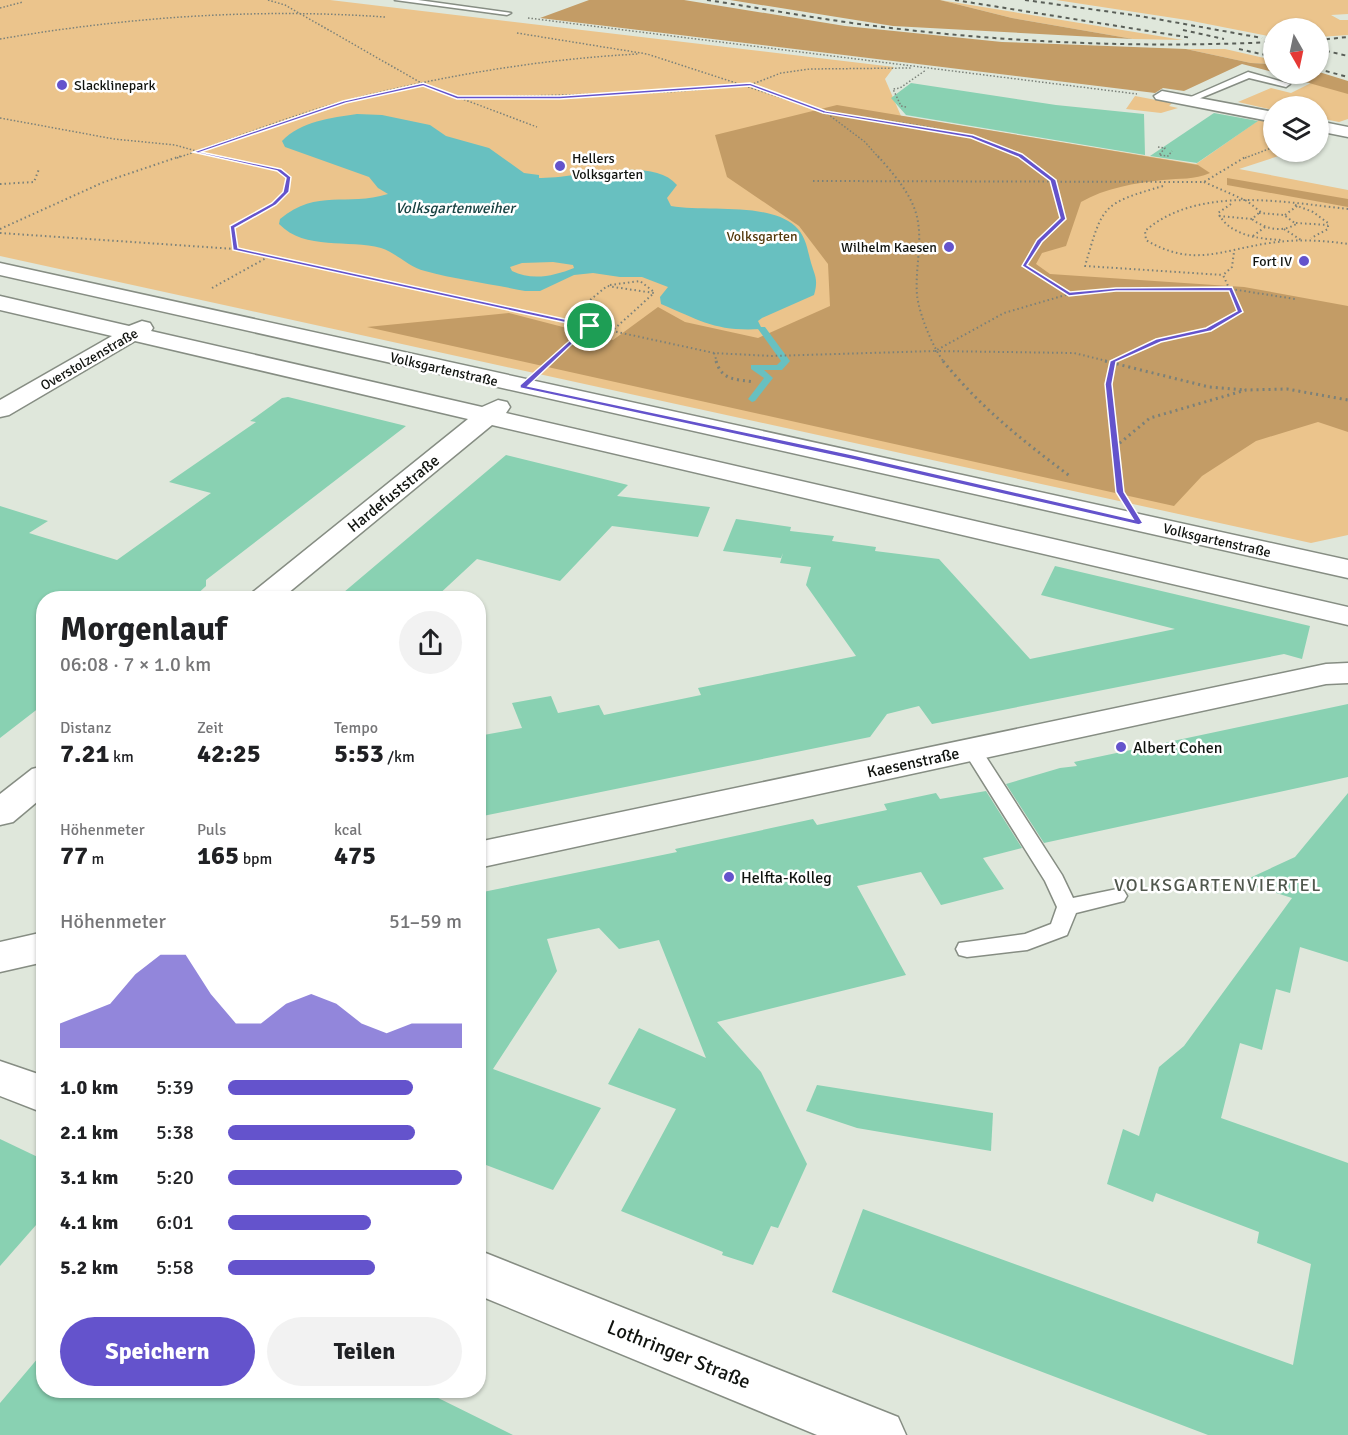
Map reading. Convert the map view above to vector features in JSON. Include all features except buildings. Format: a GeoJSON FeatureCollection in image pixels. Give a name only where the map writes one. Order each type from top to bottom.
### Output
{"type":"FeatureCollection","features":[{"type":"Feature","properties":{"kind":"street"},"geometry":{"type":"LineString","coordinates":[[1162,96],[1263,115]]}},
{"type":"Feature","properties":{"kind":"street"},"geometry":{"type":"LineString","coordinates":[[1329,128],[1348,132]]}},
{"type":"Feature","properties":{"kind":"street","name":"Volksgartenstraße"},"geometry":{"type":"LineString","coordinates":[[0,269],[523,387],[854,457],[1347,570]]}},
{"type":"Feature","properties":{"kind":"street"},"geometry":{"type":"LineString","coordinates":[[0,303],[1344,615]]}},
{"type":"Feature","properties":{"kind":"street","name":"Overstolzenstraße"},"geometry":{"type":"LineString","coordinates":[[0,410],[178,309]]}},
{"type":"Feature","properties":{"kind":"street","name":"Hardefuststraße"},"geometry":{"type":"LineString","coordinates":[[273,591],[523,387]]}},
{"type":"Feature","properties":{"kind":"street"},"geometry":{"type":"LineString","coordinates":[[828,495],[854,457]]}},
{"type":"Feature","properties":{"kind":"street","name":"Kaesenstraße"},"geometry":{"type":"LineString","coordinates":[[486,853],[1341,669]]}},
{"type":"Feature","properties":{"kind":"street"},"geometry":{"type":"LineString","coordinates":[[0,813],[36,784]]}},
{"type":"Feature","properties":{"kind":"street"},"geometry":{"type":"LineString","coordinates":[[0,957],[36,949]]}},
{"type":"Feature","properties":{"kind":"street"},"geometry":{"type":"LineString","coordinates":[[0,1078],[36,1092]]}},
{"type":"Feature","properties":{"kind":"street","name":"Lothringer Straße"},"geometry":{"type":"LineString","coordinates":[[486,1275],[880,1435]]}},
{"type":"Feature","properties":{"kind":"lane"},"geometry":{"type":"LineString","coordinates":[[399,0],[507,13]]}},
{"type":"Feature","properties":{"kind":"lane"},"geometry":{"type":"LineString","coordinates":[[1188,100],[1248,75],[1263,79]]}},
{"type":"Feature","properties":{"kind":"lane"},"geometry":{"type":"LineString","coordinates":[[967,949],[1027,942],[1060,929],[1067,907],[1055,880],[972,750]]}},
{"type":"Feature","properties":{"kind":"lane"},"geometry":{"type":"LineString","coordinates":[[1067,907],[1117,896]]}},
{"type":"Feature","properties":{"kind":"path"},"geometry":{"type":"LineString","coordinates":[[268,0],[299,14],[423,84],[537,128]]}},
{"type":"Feature","properties":{"kind":"path"},"geometry":{"type":"LineString","coordinates":[[0,8],[23,2]]}},
{"type":"Feature","properties":{"kind":"path"},"geometry":{"type":"LineString","coordinates":[[0,39],[90,25],[204,15],[299,14],[385,17]]}},
{"type":"Feature","properties":{"kind":"path"},"geometry":{"type":"LineString","coordinates":[[527,18],[883,62],[912,68]]}},
{"type":"Feature","properties":{"kind":"path"},"geometry":{"type":"LineString","coordinates":[[87,21],[90,25]]}},
{"type":"Feature","properties":{"kind":"path"},"geometry":{"type":"LineString","coordinates":[[507,32],[647,54],[750,85],[825,112],[973,136],[1020,155],[1053,180],[1063,219],[1039,241],[1024,265],[1069,294]]}},
{"type":"Feature","properties":{"kind":"path"},"geometry":{"type":"LineString","coordinates":[[0,231],[104,182],[345,102],[499,69],[585,57],[647,54]]}},
{"type":"Feature","properties":{"kind":"path"},"geometry":{"type":"LineString","coordinates":[[457,98],[560,98],[750,85],[781,74],[810,69],[912,68],[1162,96]]}},
{"type":"Feature","properties":{"kind":"path"},"geometry":{"type":"LineString","coordinates":[[906,107],[901,106],[893,89],[900,88],[926,69]]}},
{"type":"Feature","properties":{"kind":"path"},"geometry":{"type":"LineString","coordinates":[[825,112],[865,142],[901,182],[918,219],[920,242],[917,296],[934,351],[970,396],[1016,436],[1073,479]]}},
{"type":"Feature","properties":{"kind":"path"},"geometry":{"type":"LineString","coordinates":[[0,118],[114,139],[175,145],[195,152],[279,170],[289,177],[286,192],[274,204],[232,227],[235,249]]}},
{"type":"Feature","properties":{"kind":"path"},"geometry":{"type":"LineString","coordinates":[[1158,147],[1165,148],[1159,155],[1168,156],[1172,151]]}},
{"type":"Feature","properties":{"kind":"path"},"geometry":{"type":"LineString","coordinates":[[1204,182],[1250,155],[1263,151]]}},
{"type":"Feature","properties":{"kind":"path"},"geometry":{"type":"LineString","coordinates":[[0,184],[34,182],[39,169]]}},
{"type":"Feature","properties":{"kind":"path"},"geometry":{"type":"LineString","coordinates":[[813,182],[1053,180],[1169,184],[1204,182],[1247,201],[1262,213],[1284,215],[1296,223],[1328,225]]}},
{"type":"Feature","properties":{"kind":"path"},"geometry":{"type":"LineString","coordinates":[[1169,184],[1115,199],[1103,209],[1085,266],[1223,275],[1232,267],[1234,252]]}},
{"type":"Feature","properties":{"kind":"path"},"geometry":{"type":"LineString","coordinates":[[1218,216],[1222,208],[1247,201]]}},
{"type":"Feature","properties":{"kind":"path"},"geometry":{"type":"LineString","coordinates":[[1328,225],[1322,234],[1299,240],[1259,245],[1234,252],[1168,252],[1146,240],[1145,231],[1160,216],[1177,210],[1247,201],[1348,209]]}},
{"type":"Feature","properties":{"kind":"path"},"geometry":{"type":"LineString","coordinates":[[1266,201],[1297,206],[1323,217],[1328,225]]}},
{"type":"Feature","properties":{"kind":"path"},"geometry":{"type":"LineString","coordinates":[[1284,215],[1297,206]]}},
{"type":"Feature","properties":{"kind":"path"},"geometry":{"type":"LineString","coordinates":[[1252,219],[1262,213]]}},
{"type":"Feature","properties":{"kind":"path"},"geometry":{"type":"LineString","coordinates":[[1218,216],[1252,219],[1266,227],[1284,229],[1296,223]]}},
{"type":"Feature","properties":{"kind":"path"},"geometry":{"type":"LineString","coordinates":[[1218,216],[1228,227],[1253,236],[1348,244]]}},
{"type":"Feature","properties":{"kind":"path"},"geometry":{"type":"LineString","coordinates":[[1253,236],[1266,227]]}},
{"type":"Feature","properties":{"kind":"path"},"geometry":{"type":"LineString","coordinates":[[1284,229],[1299,240]]}},
{"type":"Feature","properties":{"kind":"path"},"geometry":{"type":"LineString","coordinates":[[0,231],[235,249],[714,353],[771,356],[934,351],[1074,353],[1113,361],[1156,376],[1209,387],[1246,390],[1287,389],[1348,400]]}},
{"type":"Feature","properties":{"kind":"path"},"geometry":{"type":"LineString","coordinates":[[229,277],[270,256]]}},
{"type":"Feature","properties":{"kind":"path"},"geometry":{"type":"LineString","coordinates":[[1113,361],[1159,341],[1209,329],[1240,312],[1232,289],[1223,275]]}},
{"type":"Feature","properties":{"kind":"path"},"geometry":{"type":"LineString","coordinates":[[565,320],[607,286],[640,280],[648,284],[654,293]]}},
{"type":"Feature","properties":{"kind":"path"},"geometry":{"type":"LineString","coordinates":[[607,286],[654,293]]}},
{"type":"Feature","properties":{"kind":"path"},"geometry":{"type":"LineString","coordinates":[[934,351],[1004,313],[1069,294],[1116,290],[1232,289],[1295,299]]}},
{"type":"Feature","properties":{"kind":"path"},"geometry":{"type":"LineString","coordinates":[[612,331],[654,293]]}},
{"type":"Feature","properties":{"kind":"path"},"geometry":{"type":"LineString","coordinates":[[523,387],[590,326]]}},
{"type":"Feature","properties":{"kind":"path"},"geometry":{"type":"LineString","coordinates":[[714,353],[719,371],[726,378],[754,382]]}},
{"type":"Feature","properties":{"kind":"path"},"geometry":{"type":"LineString","coordinates":[[1111,489],[1120,492],[1108,384],[1113,361]]}},
{"type":"Feature","properties":{"kind":"path"},"geometry":{"type":"LineString","coordinates":[[1114,448],[1150,418],[1246,390]]}},
{"type":"Feature","properties":{"kind":"green space","name":"Volksgarten"},"geometry":{"type":"Polygon","coordinates":[[[0,0],[330,0],[894,67],[885,79],[901,116],[1196,164],[1259,120],[1263,121],[1263,161],[1239,169],[1348,190],[1348,535],[1311,543],[0,256],[0,0]]]}},
{"type":"Feature","properties":{"kind":"green space"},"geometry":{"type":"Polygon","coordinates":[[[940,0],[1183,40],[1133,39],[1012,18],[940,0]]]}},
{"type":"Feature","properties":{"kind":"green space"},"geometry":{"type":"Polygon","coordinates":[[[1056,0],[1348,0],[1348,14],[1331,15],[1340,20],[1348,20],[1348,35],[1329,36],[1329,18],[1263,18],[1263,35],[1187,20],[1056,0]]]}},
{"type":"Feature","properties":{"kind":"green space"},"geometry":{"type":"Polygon","coordinates":[[[1186,49],[1225,49],[1263,58],[1263,64],[1186,49]]]}},
{"type":"Feature","properties":{"kind":"green space"},"geometry":{"type":"Polygon","coordinates":[[[1309,84],[1315,84],[1348,93],[1348,119],[1339,122],[1329,120],[1329,96],[1263,96],[1263,108],[1238,102],[1271,88],[1291,93],[1309,84]]]}},
{"type":"Feature","properties":{"kind":"green space"},"geometry":{"type":"Polygon","coordinates":[[[1135,96],[1172,103],[1169,106],[1178,108],[1161,113],[1126,109],[1135,96]]]}},
{"type":"Feature","properties":{"kind":"shaded area"},"geometry":{"type":"Polygon","coordinates":[[[589,0],[684,0],[845,26],[1002,42],[1186,49],[1263,64],[1263,69],[1242,64],[1184,91],[1163,88],[1155,93],[540,18],[589,0]]]}},
{"type":"Feature","properties":{"kind":"shaded area"},"geometry":{"type":"Polygon","coordinates":[[[730,0],[940,0],[1012,18],[1133,39],[893,26],[730,0]]]}},
{"type":"Feature","properties":{"kind":"shaded area"},"geometry":{"type":"Polygon","coordinates":[[[1329,75],[1348,81],[1348,94],[1312,84],[1329,84],[1329,75]]]}},
{"type":"Feature","properties":{"kind":"shaded area"},"geometry":{"type":"Polygon","coordinates":[[[837,105],[1198,165],[1210,173],[1193,178],[1152,181],[1121,187],[1081,202],[1066,246],[1042,253],[1036,264],[1050,274],[1244,287],[1348,306],[1348,432],[1318,422],[1256,441],[1202,476],[1174,506],[367,327],[509,313],[613,340],[658,307],[685,322],[758,338],[830,306],[828,264],[799,226],[727,177],[715,135],[837,105]]]}},
{"type":"Feature","properties":{"kind":"shaded area"},"geometry":{"type":"Polygon","coordinates":[[[1227,178],[1348,199],[1348,207],[1227,185],[1227,178]]]}},
{"type":"Feature","properties":{"kind":"water","name":"Volksgartenweiher"},"geometry":{"type":"Polygon","coordinates":[[[357,114],[382,115],[430,125],[446,136],[489,148],[524,173],[539,175],[539,178],[612,171],[650,171],[665,176],[677,185],[667,198],[671,206],[736,209],[783,218],[795,226],[805,241],[815,277],[814,295],[762,318],[758,321],[762,329],[733,329],[710,324],[661,304],[660,297],[668,287],[642,277],[593,273],[574,275],[540,291],[525,291],[425,271],[381,248],[301,238],[279,224],[280,219],[307,204],[320,201],[373,198],[388,194],[378,188],[369,177],[285,147],[282,141],[307,125],[357,114]],[[553,262],[522,263],[510,267],[512,271],[535,277],[559,273],[574,268],[573,265],[553,262]]]}},
{"type":"Feature","properties":{"kind":"waterway"},"geometry":{"type":"LineString","coordinates":[[752,399],[769,378],[754,367],[779,368],[786,361],[762,329]]}},
{"type":"Feature","properties":{"kind":"railway"},"geometry":{"type":"LineString","coordinates":[[707,0],[861,24],[981,37],[1127,44],[1263,42]]}},
{"type":"Feature","properties":{"kind":"railway"},"geometry":{"type":"LineString","coordinates":[[955,0],[1192,38]]}},
{"type":"Feature","properties":{"kind":"railway"},"geometry":{"type":"LineString","coordinates":[[1025,0],[1140,16],[1262,38]]}},
{"type":"Feature","properties":{"kind":"railway"},"geometry":{"type":"LineString","coordinates":[[1183,30],[1224,39]]}},
{"type":"Feature","properties":{"kind":"railway"},"geometry":{"type":"LineString","coordinates":[[1329,39],[1348,37]]}},
{"type":"Feature","properties":{"kind":"railway"},"geometry":{"type":"LineString","coordinates":[[1239,49],[1263,54]]}},
{"type":"Feature","properties":{"kind":"railway"},"geometry":{"type":"LineString","coordinates":[[1329,52],[1348,56]]}},
{"type":"Feature","properties":{"kind":"railway"},"geometry":{"type":"LineString","coordinates":[[1329,72],[1348,77]]}},
{"type":"Feature","properties":{"kind":"place","name":"Slacklinepark"},"geometry":{"type":"Point","coordinates":[62,85]}},
{"type":"Feature","properties":{"kind":"place","name":"Hellers Volksgarten"},"geometry":{"type":"Point","coordinates":[560,166]}},
{"type":"Feature","properties":{"kind":"place","name":"Wilhelm Kaesen"},"geometry":{"type":"Point","coordinates":[949,247]}},
{"type":"Feature","properties":{"kind":"place","name":"Fort IV"},"geometry":{"type":"Point","coordinates":[1304,261]}},
{"type":"Feature","properties":{"kind":"place","name":"Albert Cohen"},"geometry":{"type":"Point","coordinates":[1121,747]}},
{"type":"Feature","properties":{"kind":"place","name":"Helfta-Kolleg"},"geometry":{"type":"Point","coordinates":[729,877]}},
{"type":"Feature","properties":{"kind":"district","name":"VOLKSGARTENVIERTEL"},"geometry":{"type":"Point","coordinates":[1218,885]}},
{"type":"Feature","properties":{"kind":"route"},"geometry":{"type":"LineString","coordinates":[[423,84],[457,98],[560,98],[750,85],[825,112],[973,136],[1020,155],[1053,180],[1059,194],[1063,219],[1039,241],[1024,265],[1069,294],[1116,290],[1232,289],[1240,312],[1209,329],[1159,341],[1113,361],[1108,384],[1120,492],[1139,523],[854,457],[523,387],[590,326],[235,249],[232,227],[274,204],[286,192],[289,177],[279,170],[195,152],[345,102],[423,84]]}}]}
